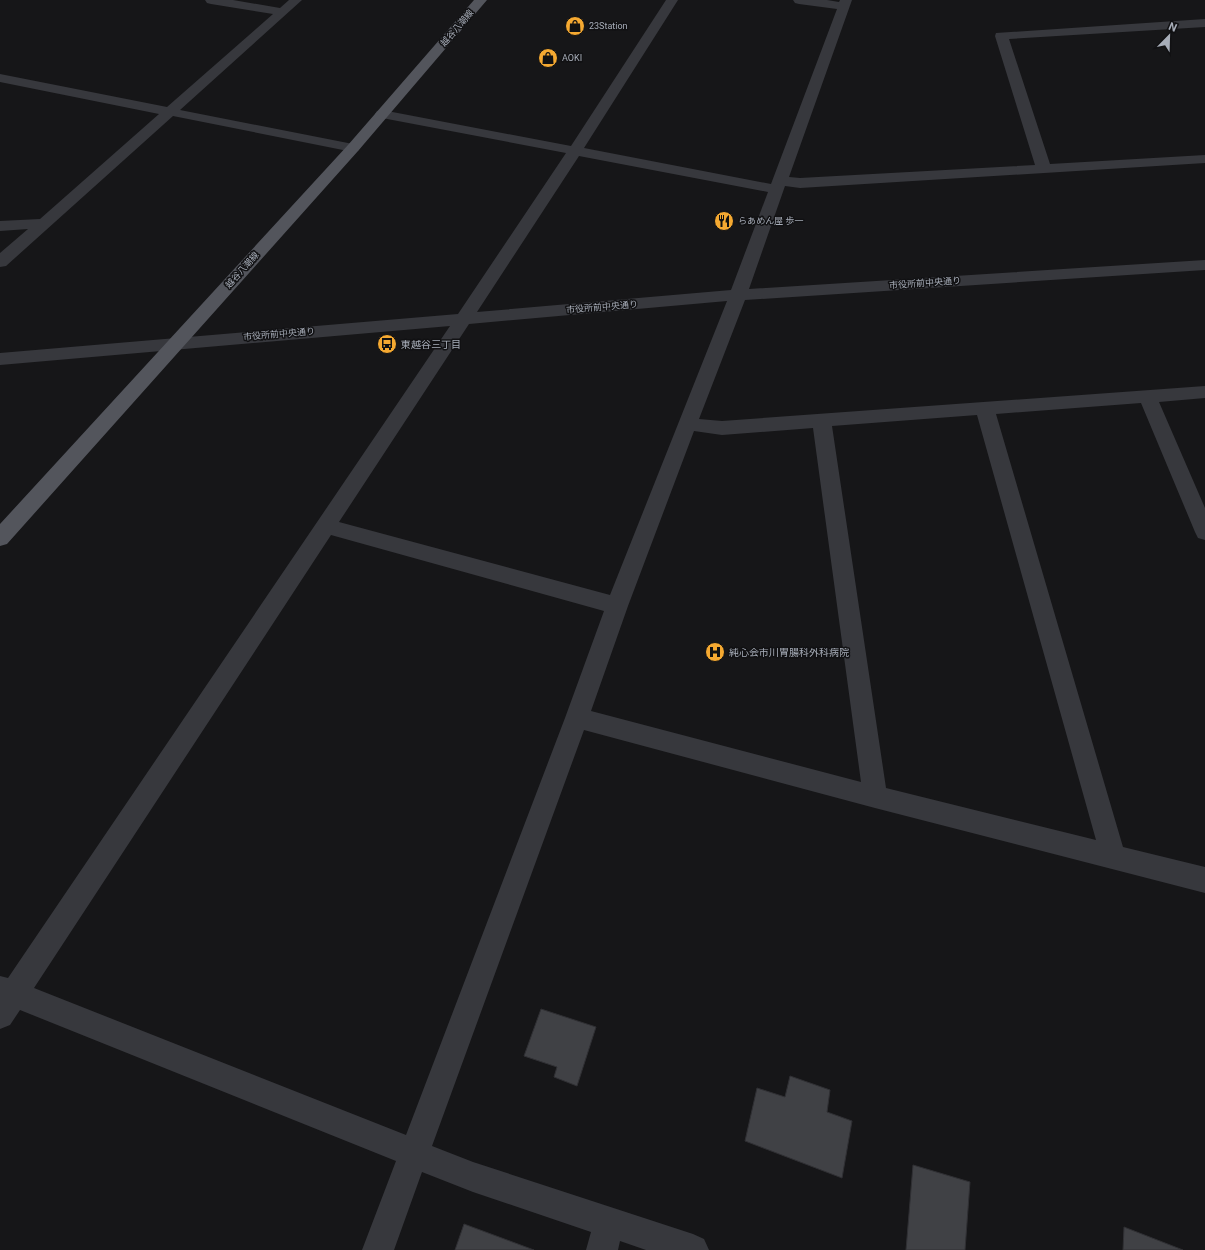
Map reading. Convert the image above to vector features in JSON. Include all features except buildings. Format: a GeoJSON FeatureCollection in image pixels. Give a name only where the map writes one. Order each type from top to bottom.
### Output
{"type":"FeatureCollection","features":[{"type":"Feature","properties":{"kind":"main road","name":"越谷八潮線"},"geometry":{"type":"LineString","coordinates":[[0,538],[353,148],[481,0]]}},
{"type":"Feature","properties":{"kind":"street"},"geometry":{"type":"LineString","coordinates":[[211,0],[282,12]]}},
{"type":"Feature","properties":{"kind":"street"},"geometry":{"type":"LineString","coordinates":[[0,262],[296,0]]}},
{"type":"Feature","properties":{"kind":"street"},"geometry":{"type":"LineString","coordinates":[[672,0],[575,151],[325,526],[5,999],[413,1153],[473,1177],[605,1236],[693,1250]]}},
{"type":"Feature","properties":{"kind":"street"},"geometry":{"type":"LineString","coordinates":[[378,1250],[413,1153],[577,718],[617,606],[738,295],[777,185],[845,3],[799,0]]}},
{"type":"Feature","properties":{"kind":"street"},"geometry":{"type":"LineString","coordinates":[[1044,168],[1001,36],[1205,23]]}},
{"type":"Feature","properties":{"kind":"street"},"geometry":{"type":"LineString","coordinates":[[0,78],[353,148]]}},
{"type":"Feature","properties":{"kind":"street"},"geometry":{"type":"LineString","coordinates":[[382,114],[575,151],[777,185],[1205,159]]}},
{"type":"Feature","properties":{"kind":"street"},"geometry":{"type":"LineString","coordinates":[[0,226],[44,223]]}},
{"type":"Feature","properties":{"kind":"street","name":"市役所前中央通り"},"geometry":{"type":"LineString","coordinates":[[0,359],[738,295],[1205,265]]}},
{"type":"Feature","properties":{"kind":"street"},"geometry":{"type":"LineString","coordinates":[[688,424],[722,428],[1205,392]]}},
{"type":"Feature","properties":{"kind":"street"},"geometry":{"type":"LineString","coordinates":[[1147,396],[1205,532]]}},
{"type":"Feature","properties":{"kind":"street"},"geometry":{"type":"LineString","coordinates":[[985,409],[1113,856]]}},
{"type":"Feature","properties":{"kind":"street"},"geometry":{"type":"LineString","coordinates":[[822,421],[875,797]]}},
{"type":"Feature","properties":{"kind":"street"},"geometry":{"type":"LineString","coordinates":[[325,526],[617,606]]}},
{"type":"Feature","properties":{"kind":"street"},"geometry":{"type":"LineString","coordinates":[[577,718],[875,797],[1205,880]]}},
{"type":"Feature","properties":{"kind":"place","name":"23Station"},"geometry":{"type":"Point","coordinates":[575,26]}},
{"type":"Feature","properties":{"kind":"place","name":"AOKI"},"geometry":{"type":"Point","coordinates":[548,58]}},
{"type":"Feature","properties":{"kind":"place","name":"らあめん屋 歩一"},"geometry":{"type":"Point","coordinates":[724,221]}},
{"type":"Feature","properties":{"kind":"place","name":"東越谷三丁目"},"geometry":{"type":"Point","coordinates":[387,344]}},
{"type":"Feature","properties":{"kind":"place","name":"純心会市川胃腸科外科病院"},"geometry":{"type":"Point","coordinates":[715,652]}}]}
